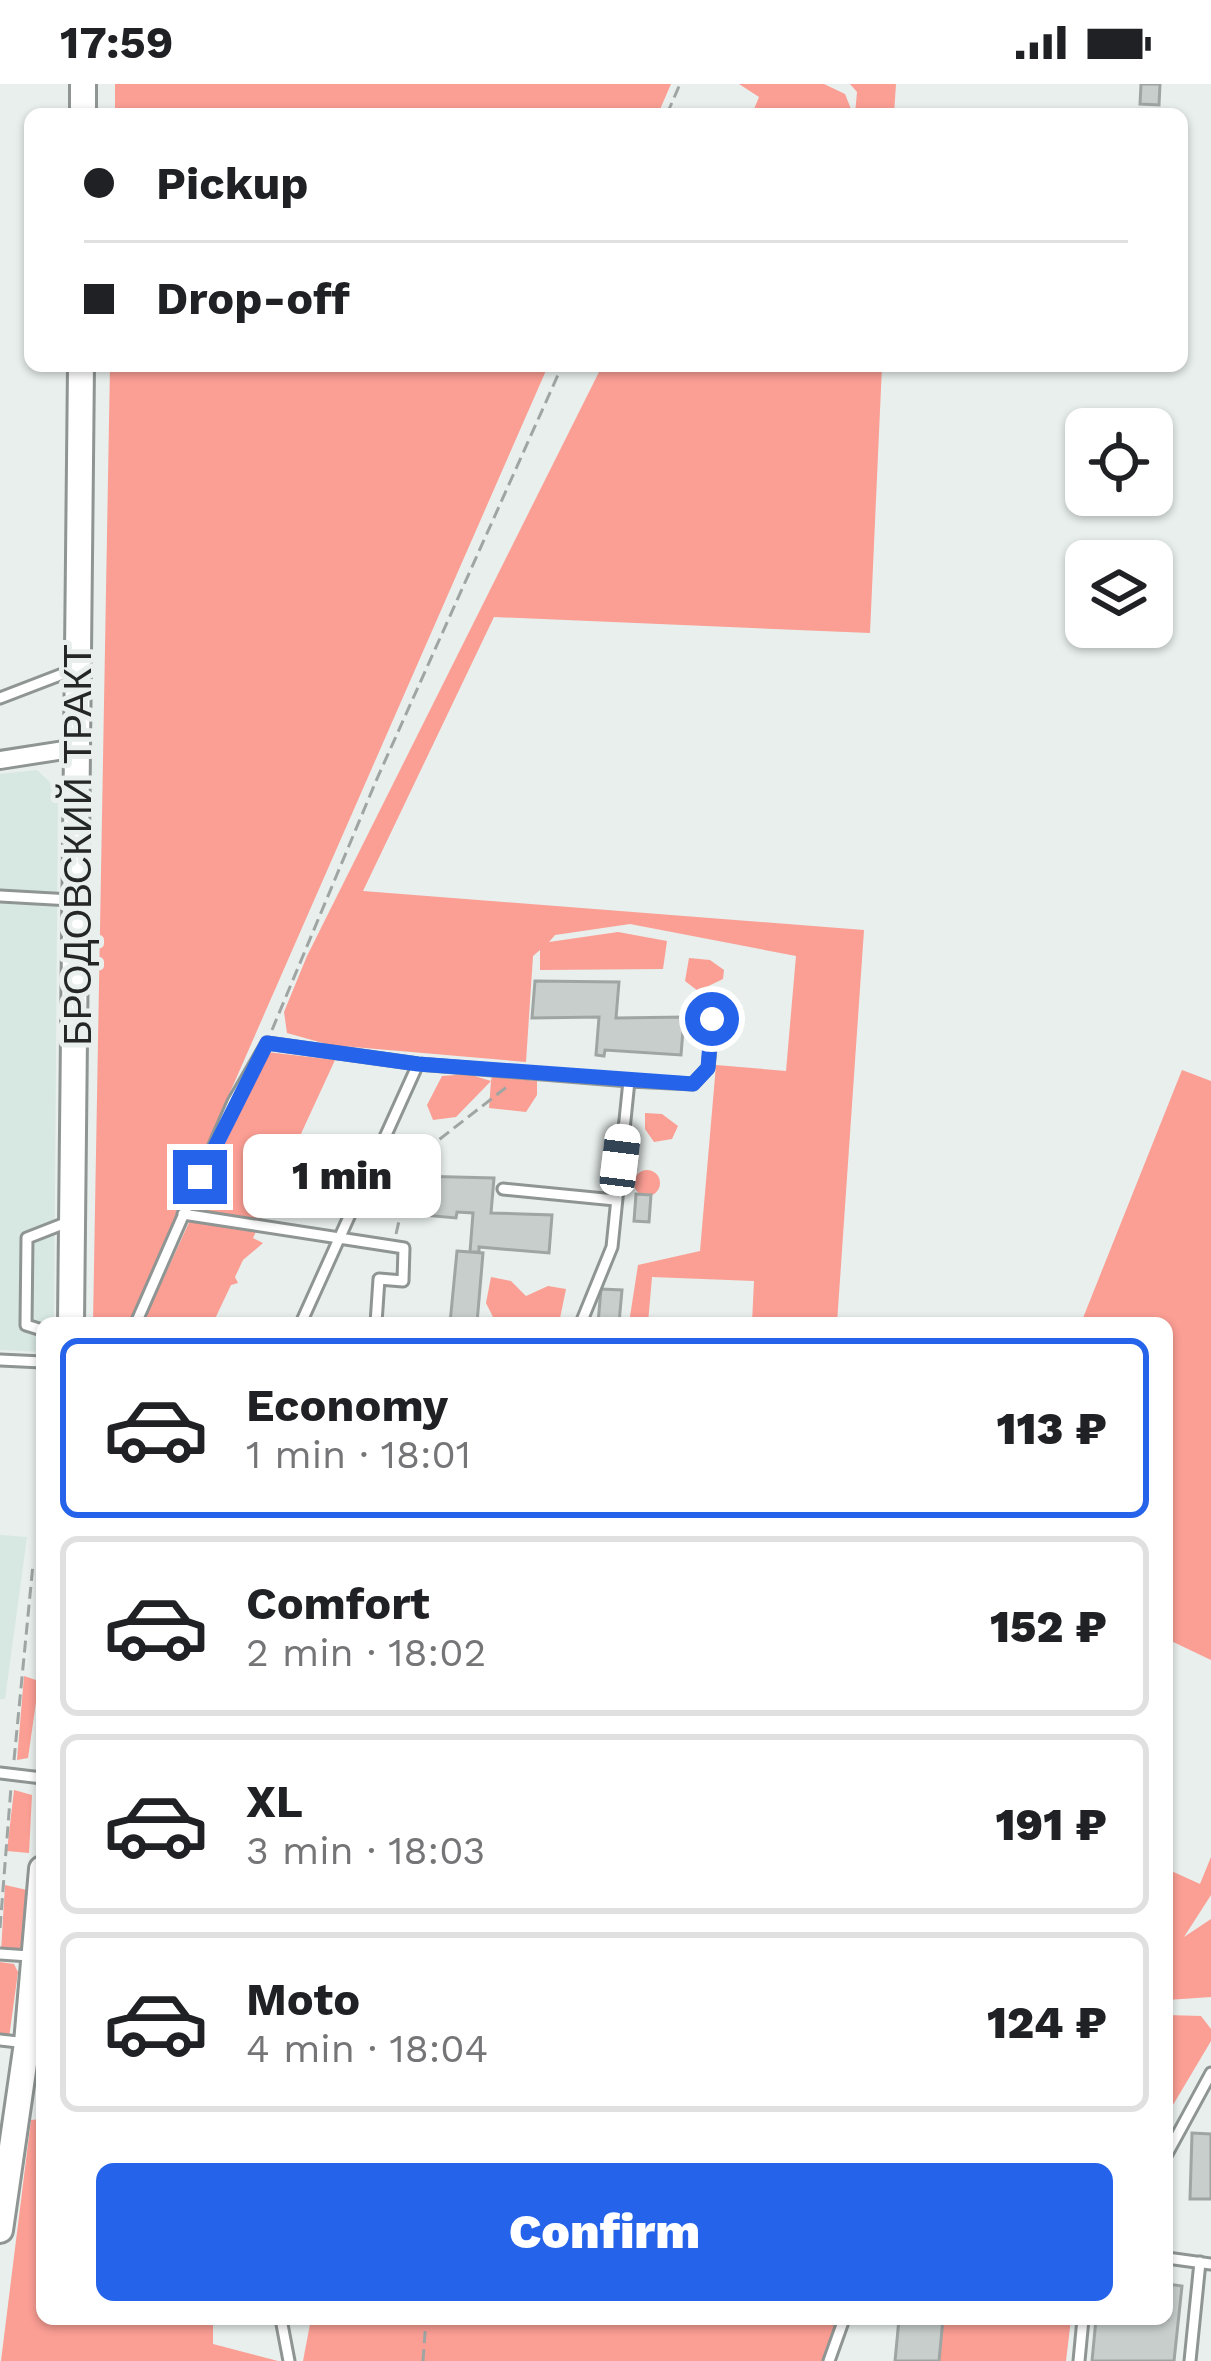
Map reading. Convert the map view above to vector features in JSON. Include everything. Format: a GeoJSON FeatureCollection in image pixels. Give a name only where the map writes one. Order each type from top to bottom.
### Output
{"type":"FeatureCollection","features":[{"type":"Feature","properties":{"kind":"street","name":"БРОДОВСКИЙ ТРАКТ"},"geometry":{"type":"LineString","coordinates":[[71,1317],[81,372]]}},
{"type":"Feature","properties":{"kind":"street"},"geometry":{"type":"LineString","coordinates":[[0,760],[77,748]]}},
{"type":"Feature","properties":{"kind":"street"},"geometry":{"type":"LineString","coordinates":[[0,2230],[7,2126],[32,2084],[27,2043],[36,1935]]}},
{"type":"Feature","properties":{"kind":"lane"},"geometry":{"type":"LineString","coordinates":[[0,698],[78,668]]}},
{"type":"Feature","properties":{"kind":"lane"},"geometry":{"type":"LineString","coordinates":[[0,896],[77,900]]}},
{"type":"Feature","properties":{"kind":"lane"},"geometry":{"type":"LineString","coordinates":[[139,1317],[233,1102],[267,1043],[418,1064],[693,1084],[708,1068],[712,1019]]}},
{"type":"Feature","properties":{"kind":"lane"},"geometry":{"type":"LineString","coordinates":[[304,1317],[418,1064]]}},
{"type":"Feature","properties":{"kind":"lane"},"geometry":{"type":"LineString","coordinates":[[583,1317],[612,1247],[629,1081]]}},
{"type":"Feature","properties":{"kind":"lane"},"geometry":{"type":"LineString","coordinates":[[503,1189],[615,1200]]}},
{"type":"Feature","properties":{"kind":"lane"},"geometry":{"type":"LineString","coordinates":[[183,1214],[404,1248],[403,1280],[380,1279],[377,1317]]}},
{"type":"Feature","properties":{"kind":"lane"},"geometry":{"type":"LineString","coordinates":[[36,1328],[26,1325],[27,1238],[73,1220]]}},
{"type":"Feature","properties":{"kind":"lane"},"geometry":{"type":"LineString","coordinates":[[0,1360],[36,1363]]}},
{"type":"Feature","properties":{"kind":"lane"},"geometry":{"type":"LineString","coordinates":[[6,1774],[36,1777]]}},
{"type":"Feature","properties":{"kind":"lane"},"geometry":{"type":"LineString","coordinates":[[0,1954],[34,1957]]}},
{"type":"Feature","properties":{"kind":"lane"},"geometry":{"type":"LineString","coordinates":[[0,2040],[27,2043]]}},
{"type":"Feature","properties":{"kind":"lane"},"geometry":{"type":"LineString","coordinates":[[1173,2143],[1211,2073]]}},
{"type":"Feature","properties":{"kind":"lane"},"geometry":{"type":"LineString","coordinates":[[1173,2259],[1206,2263],[1190,2361]]}},
{"type":"Feature","properties":{"kind":"lane"},"geometry":{"type":"LineString","coordinates":[[282,2325],[289,2361]]}},
{"type":"Feature","properties":{"kind":"lane"},"geometry":{"type":"LineString","coordinates":[[829,2361],[842,2325]]}},
{"type":"Feature","properties":{"kind":"lane"},"geometry":{"type":"LineString","coordinates":[[1079,2361],[1082,2325]]}},
{"type":"Feature","properties":{"kind":"path"},"geometry":{"type":"LineString","coordinates":[[267,1043],[376,781],[559,372]]}},
{"type":"Feature","properties":{"kind":"path"},"geometry":{"type":"LineString","coordinates":[[393,1247],[410,1169],[436,1142],[527,1071]]}},
{"type":"Feature","properties":{"kind":"path"},"geometry":{"type":"LineString","coordinates":[[0,1928],[6,1774],[33,1564]]}},
{"type":"Feature","properties":{"kind":"path"},"geometry":{"type":"LineString","coordinates":[[423,2361],[426,2325]]}},
{"type":"Feature","properties":{"kind":"shaded area"},"geometry":{"type":"Polygon","coordinates":[[[115,84],[671,84],[661,108],[115,108],[115,84]]]}},
{"type":"Feature","properties":{"kind":"shaded area"},"geometry":{"type":"Polygon","coordinates":[[[739,84],[824,84],[845,94],[851,108],[754,108],[759,97],[739,84]]]}},
{"type":"Feature","properties":{"kind":"shaded area"},"geometry":{"type":"Polygon","coordinates":[[[850,84],[896,84],[894,108],[856,108],[857,92],[850,84]]]}},
{"type":"Feature","properties":{"kind":"shaded area"},"geometry":{"type":"Polygon","coordinates":[[[110,372],[545,372],[132,1317],[93,1317],[110,372]]]}},
{"type":"Feature","properties":{"kind":"shaded area"},"geometry":{"type":"Polygon","coordinates":[[[599,372],[882,372],[870,633],[494,617],[363,891],[864,930],[837,1317],[752,1317],[754,1281],[652,1277],[649,1317],[630,1317],[638,1265],[700,1251],[716,1065],[786,1071],[796,956],[630,924],[555,935],[549,942],[618,932],[667,941],[663,969],[540,970],[540,950],[533,956],[526,1062],[330,1045],[287,1033],[284,1012],[307,956],[599,372]]]}},
{"type":"Feature","properties":{"kind":"shaded area"},"geometry":{"type":"Polygon","coordinates":[[[37,770],[58,790],[54,1317],[36,1317],[36,1352],[0,1350],[0,774],[37,770]]]}},
{"type":"Feature","properties":{"kind":"shaded area"},"geometry":{"type":"Polygon","coordinates":[[[689,958],[710,960],[724,970],[723,979],[698,991],[685,981],[689,958]]]}},
{"type":"Feature","properties":{"kind":"shaded area"},"geometry":{"type":"Polygon","coordinates":[[[267,1052],[335,1060],[253,1238],[263,1243],[243,1260],[235,1277],[238,1283],[231,1285],[216,1317],[146,1317],[267,1052]]]}},
{"type":"Feature","properties":{"kind":"shaded area"},"geometry":{"type":"Polygon","coordinates":[[[1182,1070],[1211,1081],[1211,1660],[1173,1642],[1173,1317],[1083,1317],[1182,1070]]]}},
{"type":"Feature","properties":{"kind":"shaded area"},"geometry":{"type":"Polygon","coordinates":[[[468,1074],[491,1081],[456,1117],[433,1120],[427,1105],[442,1076],[468,1074]]]}},
{"type":"Feature","properties":{"kind":"shaded area"},"geometry":{"type":"Polygon","coordinates":[[[492,1076],[537,1081],[537,1095],[526,1112],[489,1108],[492,1076]]]}},
{"type":"Feature","properties":{"kind":"shaded area"},"geometry":{"type":"Polygon","coordinates":[[[645,1113],[662,1114],[678,1126],[672,1139],[654,1142],[645,1129],[645,1113]]]}},
{"type":"Feature","properties":{"kind":"shaded area"},"geometry":{"type":"Polygon","coordinates":[[[647,1170],[657,1173],[657,1193],[647,1196],[637,1193],[634,1183],[637,1173],[647,1170]]]}},
{"type":"Feature","properties":{"kind":"shaded area"},"geometry":{"type":"Polygon","coordinates":[[[491,1277],[511,1281],[526,1296],[548,1286],[566,1289],[560,1317],[493,1317],[486,1303],[491,1277]]]}},
{"type":"Feature","properties":{"kind":"shaded area"},"geometry":{"type":"Polygon","coordinates":[[[0,1535],[27,1537],[5,1699],[0,1699],[0,1535]]]}},
{"type":"Feature","properties":{"kind":"shaded area"},"geometry":{"type":"Polygon","coordinates":[[[24,1676],[36,1680],[36,1702],[28,1758],[17,1760],[24,1676]]]}},
{"type":"Feature","properties":{"kind":"shaded area"},"geometry":{"type":"Polygon","coordinates":[[[14,1790],[32,1795],[29,1853],[7,1851],[14,1790]]]}},
{"type":"Feature","properties":{"kind":"shaded area"},"geometry":{"type":"Polygon","coordinates":[[[1211,1857],[1211,1895],[1184,1937],[1211,1919],[1211,1997],[1173,2000],[1173,1872],[1200,1884],[1211,1857]]]}},
{"type":"Feature","properties":{"kind":"shaded area"},"geometry":{"type":"Polygon","coordinates":[[[5,1885],[27,1890],[22,1954],[1,1952],[5,1885]]]}},
{"type":"Feature","properties":{"kind":"shaded area"},"geometry":{"type":"Polygon","coordinates":[[[0,1962],[14,1964],[18,1972],[9,2038],[0,2037],[0,1962]]]}},
{"type":"Feature","properties":{"kind":"shaded area"},"geometry":{"type":"Polygon","coordinates":[[[1173,2015],[1201,2016],[1211,2029],[1211,2041],[1173,2105],[1173,2015]]]}},
{"type":"Feature","properties":{"kind":"shaded area"},"geometry":{"type":"Polygon","coordinates":[[[31,2120],[36,2120],[36,2325],[213,2325],[213,2344],[278,2361],[1,2361],[31,2120]]]}},
{"type":"Feature","properties":{"kind":"shaded area"},"geometry":{"type":"Polygon","coordinates":[[[310,2325],[837,2325],[823,2361],[303,2361],[310,2325]]]}},
{"type":"Feature","properties":{"kind":"shaded area"},"geometry":{"type":"Polygon","coordinates":[[[942,2325],[1070,2325],[1066,2361],[939,2361],[942,2325]]]}},
{"type":"Feature","properties":{"kind":"building"},"geometry":{"type":"Polygon","coordinates":[[[1141,84],[1160,84],[1159,105],[1140,104],[1141,84]]]}},
{"type":"Feature","properties":{"kind":"building"},"geometry":{"type":"Polygon","coordinates":[[[535,981],[619,982],[616,1018],[684,1017],[681,1055],[605,1050],[604,1056],[596,1055],[599,1017],[532,1018],[535,981]]]}},
{"type":"Feature","properties":{"kind":"building"},"geometry":{"type":"Polygon","coordinates":[[[415,1176],[494,1178],[491,1213],[552,1215],[549,1253],[479,1247],[479,1252],[470,1252],[473,1213],[457,1212],[456,1218],[411,1214],[415,1176]]]}},
{"type":"Feature","properties":{"kind":"building"},"geometry":{"type":"Polygon","coordinates":[[[636,1194],[651,1195],[649,1222],[634,1221],[636,1194]]]}},
{"type":"Feature","properties":{"kind":"building"},"geometry":{"type":"Polygon","coordinates":[[[457,1251],[483,1253],[478,1317],[451,1317],[457,1251]]]}},
{"type":"Feature","properties":{"kind":"building"},"geometry":{"type":"Polygon","coordinates":[[[601,1289],[622,1290],[620,1317],[599,1317],[601,1289]]]}},
{"type":"Feature","properties":{"kind":"building"},"geometry":{"type":"Polygon","coordinates":[[[1192,2133],[1211,2134],[1211,2199],[1190,2199],[1192,2133]]]}},
{"type":"Feature","properties":{"kind":"building"},"geometry":{"type":"Polygon","coordinates":[[[1173,2285],[1182,2286],[1174,2361],[1092,2361],[1095,2325],[1173,2325],[1173,2285]]]}},
{"type":"Feature","properties":{"kind":"building"},"geometry":{"type":"Polygon","coordinates":[[[898,2325],[942,2325],[939,2361],[895,2361],[898,2325]]]}},
{"type":"Feature","properties":{"kind":"route"},"geometry":{"type":"LineString","coordinates":[[200,1177],[233,1102],[267,1043],[418,1064],[693,1084],[708,1068],[712,1019]]}}]}
